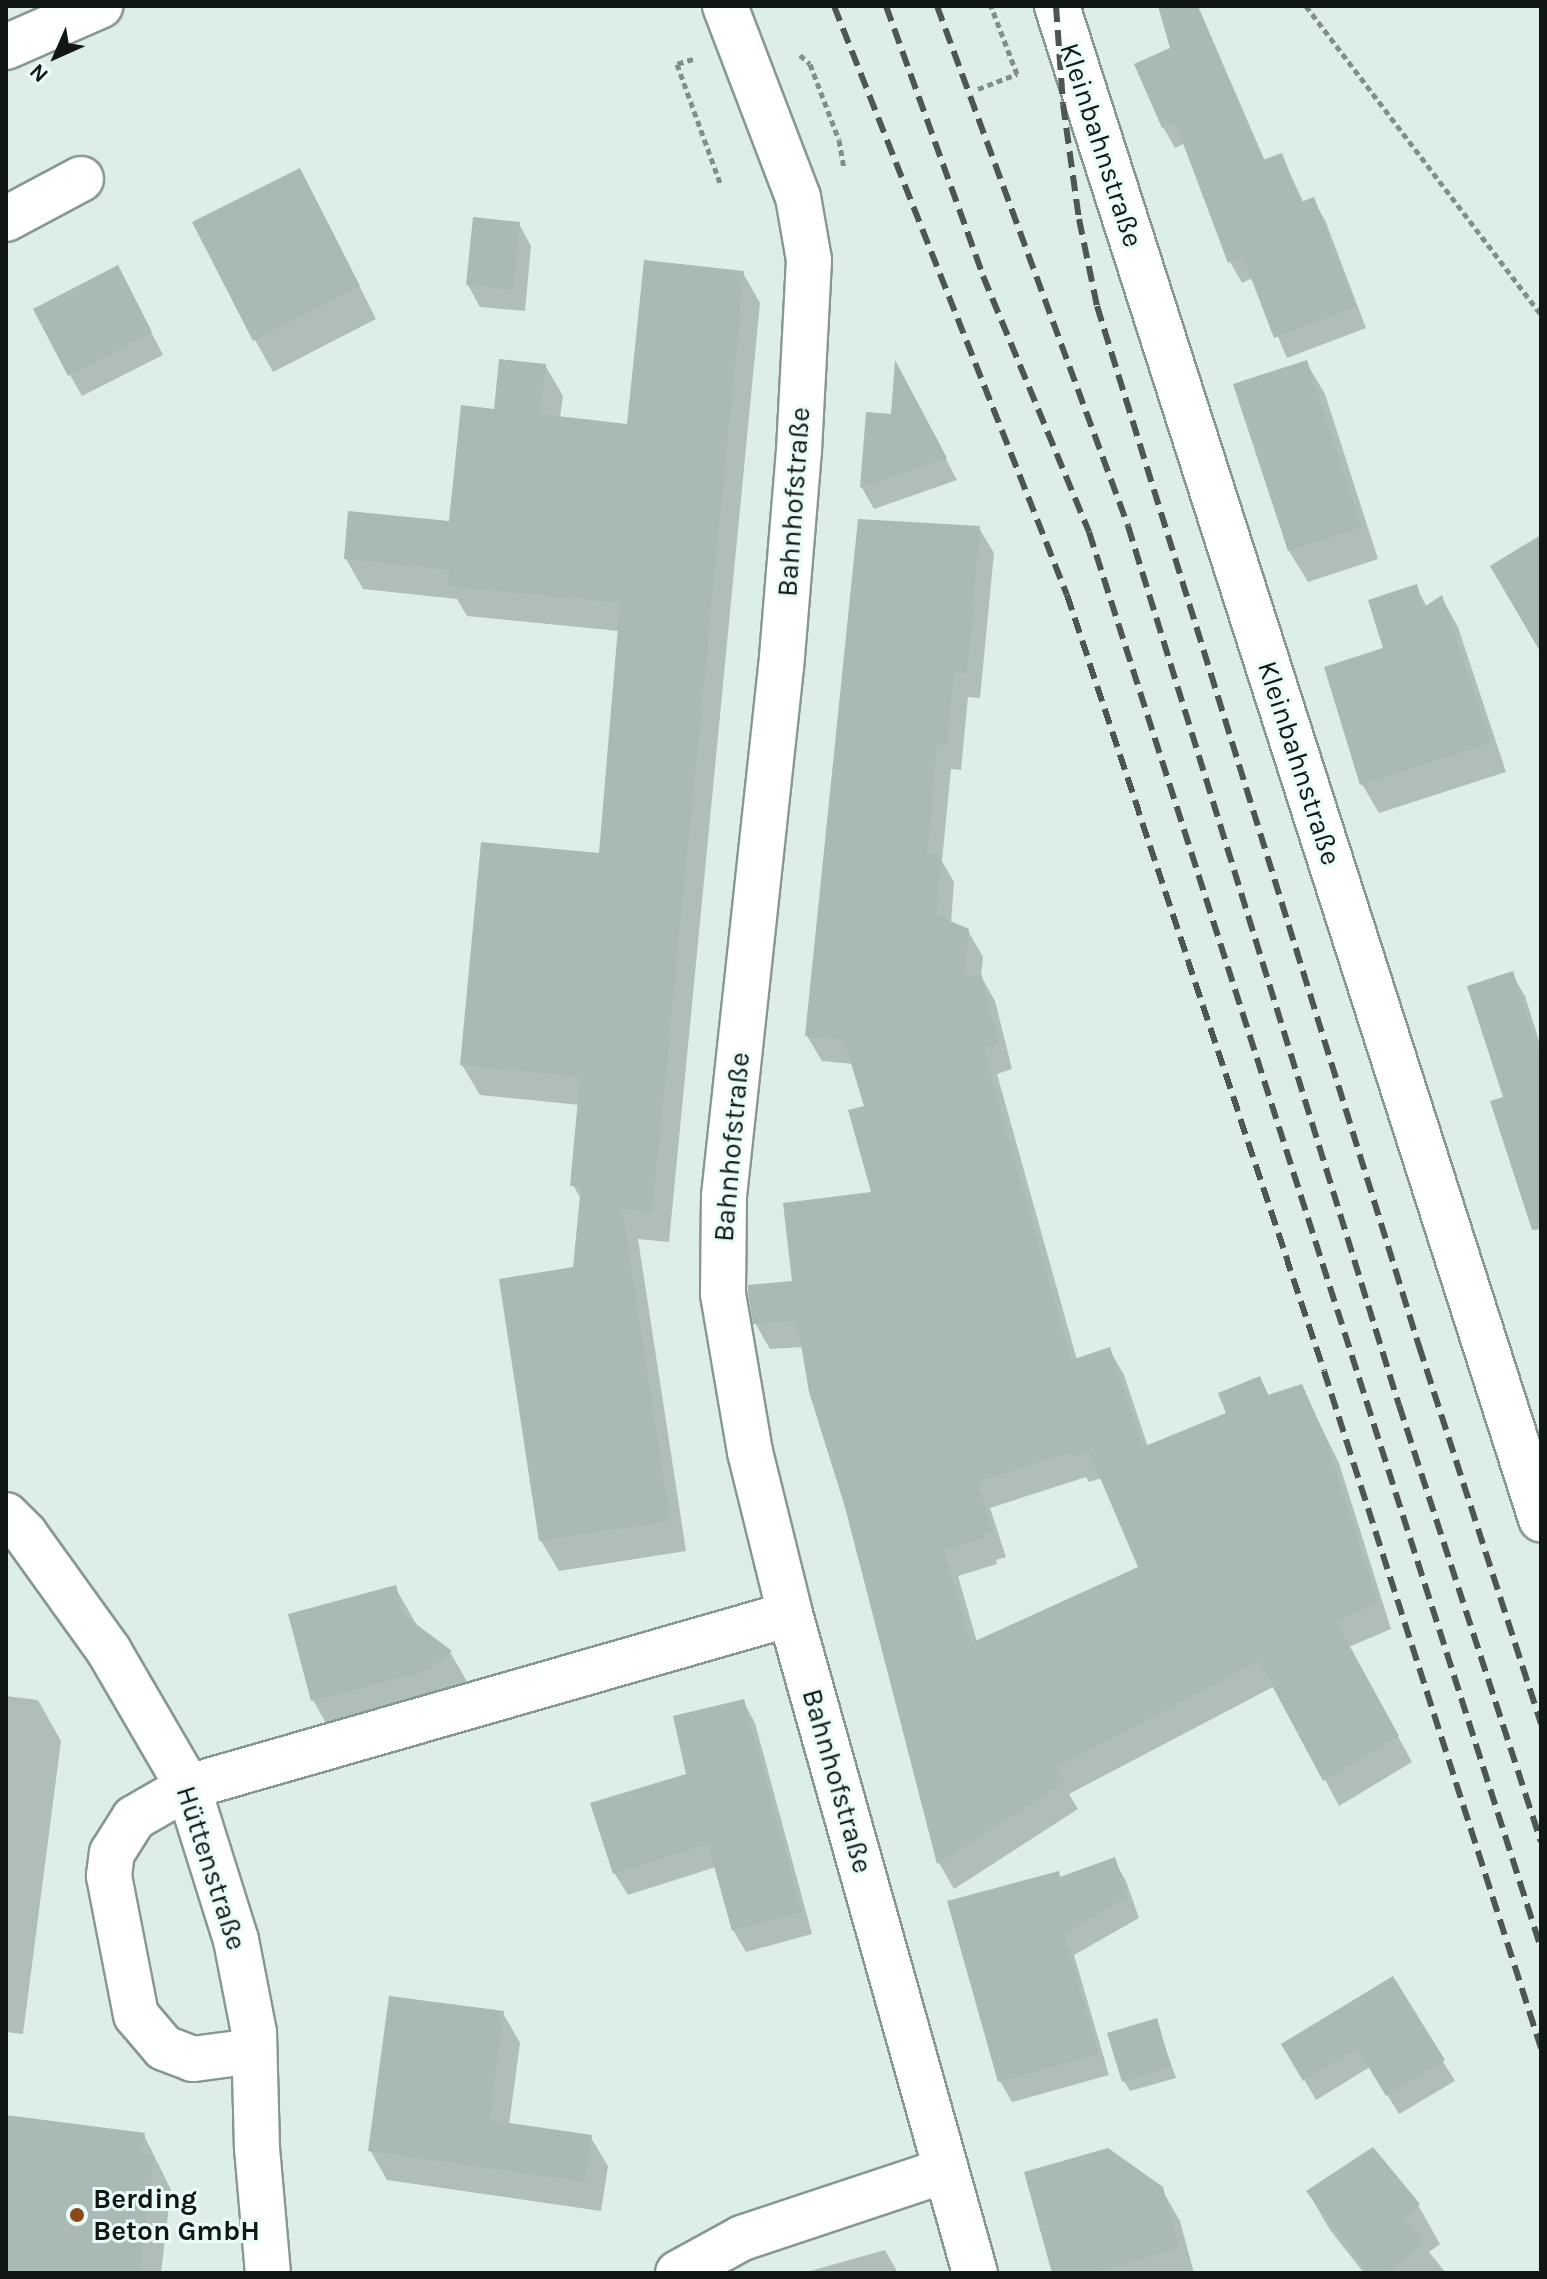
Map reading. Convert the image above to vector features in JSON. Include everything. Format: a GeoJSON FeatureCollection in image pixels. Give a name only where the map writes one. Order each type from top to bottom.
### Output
{"type":"FeatureCollection","features":[{"type":"Feature","properties":{"kind":"street"},"geometry":{"type":"LineString","coordinates":[[6,47],[100,6]]}},
{"type":"Feature","properties":{"kind":"street","name":"Bahnhofstraße"},"geometry":{"type":"LineString","coordinates":[[725,6],[798,197],[809,260],[799,450],[781,667],[724,1196],[723,1294],[750,1452],[790,1614],[975,2273]]}},
{"type":"Feature","properties":{"kind":"street","name":"Kleinbahnstraße"},"geometry":{"type":"LineString","coordinates":[[1057,6],[1541,1519]]}},
{"type":"Feature","properties":{"kind":"street"},"geometry":{"type":"LineString","coordinates":[[6,219],[81,179]]}},
{"type":"Feature","properties":{"kind":"street","name":"Hüttenstraße"},"geometry":{"type":"LineString","coordinates":[[6,1515],[25,1534],[109,1651],[188,1787],[236,1940],[254,2033],[268,2273]]}},
{"type":"Feature","properties":{"kind":"street"},"geometry":{"type":"LineString","coordinates":[[254,2051],[193,2059],[164,2048],[136,2015],[109,1876],[112,1853],[134,1818],[188,1787],[790,1614]]}},
{"type":"Feature","properties":{"kind":"street"},"geometry":{"type":"LineString","coordinates":[[678,2273],[742,2238],[946,2170]]}},
{"type":"Feature","properties":{"kind":"path"},"geometry":{"type":"LineString","coordinates":[[978,89],[1017,74],[991,6]]}},
{"type":"Feature","properties":{"kind":"path"},"geometry":{"type":"LineString","coordinates":[[1306,6],[1541,314]]}},
{"type":"Feature","properties":{"kind":"path"},"geometry":{"type":"LineString","coordinates":[[707,55],[677,64],[720,183]]}},
{"type":"Feature","properties":{"kind":"path"},"geometry":{"type":"LineString","coordinates":[[810,64],[839,140]]}},
{"type":"Feature","properties":{"kind":"building"},"geometry":{"type":"Polygon","coordinates":[[[1158,6],[1197,6],[1263,160],[1282,153],[1301,202],[1314,197],[1356,307],[1274,338],[1243,257],[1228,263],[1175,122],[1162,128],[1134,64],[1170,48],[1158,6]]]}},
{"type":"Feature","properties":{"kind":"building"},"geometry":{"type":"Polygon","coordinates":[[[300,168],[360,286],[253,341],[192,222],[300,168]]]}},
{"type":"Feature","properties":{"kind":"building"},"geometry":{"type":"Polygon","coordinates":[[[473,217],[520,222],[513,290],[466,285],[473,217]]]}},
{"type":"Feature","properties":{"kind":"building"},"geometry":{"type":"Polygon","coordinates":[[[644,260],[744,271],[652,1212],[622,1209],[670,1521],[539,1541],[499,1279],[573,1267],[581,1186],[570,1186],[580,1077],[460,1065],[481,842],[599,853],[620,603],[448,586],[449,570],[344,559],[348,511],[449,521],[461,405],[494,409],[499,359],[546,364],[540,414],[627,424],[644,260]]]}},
{"type":"Feature","properties":{"kind":"building"},"geometry":{"type":"Polygon","coordinates":[[[118,265],[152,332],[68,376],[33,309],[118,265]]]}},
{"type":"Feature","properties":{"kind":"building"},"geometry":{"type":"Polygon","coordinates":[[[895,360],[947,458],[860,488],[866,412],[891,414],[895,360]]]}},
{"type":"Feature","properties":{"kind":"building"},"geometry":{"type":"Polygon","coordinates":[[[1307,360],[1362,527],[1288,551],[1233,384],[1307,360]]]}},
{"type":"Feature","properties":{"kind":"building"},"geometry":{"type":"Polygon","coordinates":[[[858,519],[980,526],[967,673],[954,672],[947,745],[937,744],[927,853],[941,854],[936,915],[969,929],[964,978],[981,973],[999,1044],[983,1048],[1071,1360],[1110,1347],[1143,1447],[1226,1413],[1218,1393],[1260,1376],[1268,1395],[1302,1384],[1325,1436],[1378,1603],[1336,1621],[1399,1736],[1323,1781],[1259,1661],[1055,1768],[1065,1782],[937,1864],[845,1507],[809,1392],[797,1321],[753,1324],[748,1285],[792,1281],[783,1203],[871,1192],[848,1110],[864,1106],[844,1040],[805,1036],[858,519]],[[1071,1452],[977,1482],[993,1531],[983,1534],[984,1538],[944,1550],[971,1643],[1138,1567],[1089,1452],[1072,1457],[1071,1452]]]}},
{"type":"Feature","properties":{"kind":"building"},"geometry":{"type":"Polygon","coordinates":[[[1541,535],[1541,653],[1490,566],[1541,535]]]}},
{"type":"Feature","properties":{"kind":"building"},"geometry":{"type":"Polygon","coordinates":[[[1417,584],[1424,607],[1442,595],[1491,743],[1360,785],[1324,667],[1383,648],[1368,600],[1417,584]]]}},
{"type":"Feature","properties":{"kind":"building"},"geometry":{"type":"Polygon","coordinates":[[[1513,971],[1541,1060],[1541,1229],[1532,1230],[1490,1101],[1503,1097],[1467,986],[1513,971]]]}},
{"type":"Feature","properties":{"kind":"building"},"geometry":{"type":"Polygon","coordinates":[[[396,1585],[404,1615],[452,1651],[427,1671],[311,1701],[288,1614],[396,1585]]]}},
{"type":"Feature","properties":{"kind":"building"},"geometry":{"type":"Polygon","coordinates":[[[744,1699],[802,1912],[732,1931],[708,1844],[613,1874],[590,1803],[686,1774],[673,1716],[744,1699]]]}},
{"type":"Feature","properties":{"kind":"building"},"geometry":{"type":"Polygon","coordinates":[[[1115,1857],[1128,1896],[1064,1934],[1099,2054],[998,2082],[947,1901],[1059,1871],[1060,1877],[1115,1857]]]}},
{"type":"Feature","properties":{"kind":"building"},"geometry":{"type":"Polygon","coordinates":[[[1393,1976],[1445,2060],[1386,2096],[1357,2048],[1303,2081],[1281,2044],[1393,1976]]]}},
{"type":"Feature","properties":{"kind":"building"},"geometry":{"type":"Polygon","coordinates":[[[389,1996],[504,2011],[489,2120],[592,2135],[585,2182],[368,2151],[389,1996]]]}},
{"type":"Feature","properties":{"kind":"building"},"geometry":{"type":"Polygon","coordinates":[[[1157,2018],[1171,2067],[1122,2082],[1107,2033],[1157,2018]]]}},
{"type":"Feature","properties":{"kind":"building","name":"Berding Beton GmbH"},"geometry":{"type":"Polygon","coordinates":[[[6,2115],[145,2133],[142,2154],[154,2156],[140,2273],[6,2273],[6,2115]]]}},
{"type":"Feature","properties":{"kind":"building"},"geometry":{"type":"Polygon","coordinates":[[[1373,2147],[1420,2204],[1404,2217],[1424,2243],[1387,2273],[1368,2273],[1306,2191],[1373,2147]]]}},
{"type":"Feature","properties":{"kind":"building"},"geometry":{"type":"Polygon","coordinates":[[[1108,2148],[1163,2187],[1179,2248],[1094,2273],[1052,2273],[1024,2172],[1108,2148]]]}},
{"type":"Feature","properties":{"kind":"railway"},"geometry":{"type":"LineString","coordinates":[[834,6],[1067,595],[1324,1371],[1541,2048]]}},
{"type":"Feature","properties":{"kind":"railway"},"geometry":{"type":"LineString","coordinates":[[886,6],[983,276],[1089,532],[1541,1948]]}},
{"type":"Feature","properties":{"kind":"railway"},"geometry":{"type":"LineString","coordinates":[[937,6],[1128,526],[1399,1405],[1541,1842]]}},
{"type":"Feature","properties":{"kind":"railway"},"geometry":{"type":"LineString","coordinates":[[1056,6],[1063,104],[1079,219],[1097,306],[1419,1346],[1541,1724]]}},
{"type":"Feature","properties":{"kind":"place","name":"Berding Beton GmbH"},"geometry":{"type":"Point","coordinates":[77,2215]}}]}
